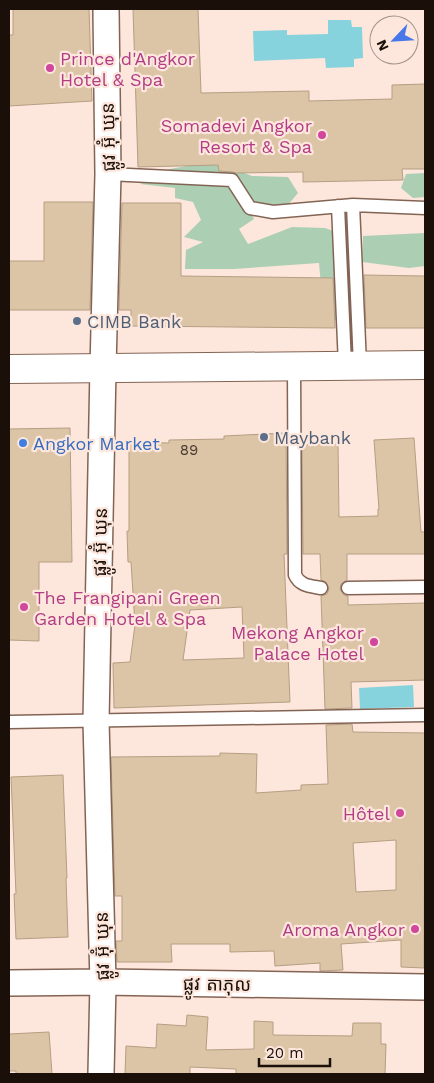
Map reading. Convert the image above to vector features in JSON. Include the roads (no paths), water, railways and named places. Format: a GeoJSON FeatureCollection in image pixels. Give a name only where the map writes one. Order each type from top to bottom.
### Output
{"type":"FeatureCollection","features":[{"type":"Feature","properties":{"kind":"main road"},"geometry":{"type":"LineString","coordinates":[[9,369],[425,364]]}},
{"type":"Feature","properties":{"kind":"street","name":"ផ្លូវ អ៊ុំ ឃុន"},"geometry":{"type":"LineString","coordinates":[[101,1074],[103,982],[96,721],[108,174],[106,9]]}},
{"type":"Feature","properties":{"kind":"street","name":"ផ្លូវ តាភុល"},"geometry":{"type":"LineString","coordinates":[[9,984],[103,982],[425,987]]}},
{"type":"Feature","properties":{"kind":"lane"},"geometry":{"type":"LineString","coordinates":[[108,174],[232,180],[250,208],[273,212],[353,205],[425,208]]}},
{"type":"Feature","properties":{"kind":"lane"},"geometry":{"type":"LineString","coordinates":[[352,365],[353,205]]}},
{"type":"Feature","properties":{"kind":"lane"},"geometry":{"type":"LineString","coordinates":[[338,206],[352,365]]}},
{"type":"Feature","properties":{"kind":"lane"},"geometry":{"type":"LineString","coordinates":[[294,366],[296,575],[297,580],[302,584],[321,588]]}},
{"type":"Feature","properties":{"kind":"lane"},"geometry":{"type":"LineString","coordinates":[[348,588],[425,587]]}},
{"type":"Feature","properties":{"kind":"lane"},"geometry":{"type":"LineString","coordinates":[[9,722],[425,715]]}},
{"type":"Feature","properties":{"kind":"water"},"geometry":{"type":"Polygon","coordinates":[[[328,20],[351,20],[352,27],[362,27],[363,58],[354,59],[354,67],[326,68],[325,58],[254,61],[253,31],[287,30],[287,35],[328,34],[328,20]]]}},
{"type":"Feature","properties":{"kind":"water"},"geometry":{"type":"Polygon","coordinates":[[[413,685],[414,707],[360,709],[359,688],[413,685]]]}},
{"type":"Feature","properties":{"kind":"place","name":"Prince d'Angkor Hotel & Spa"},"geometry":{"type":"Point","coordinates":[50,68]}},
{"type":"Feature","properties":{"kind":"place","name":"Somadevi Angkor Resort & Spa"},"geometry":{"type":"Point","coordinates":[322,135]}},
{"type":"Feature","properties":{"kind":"place","name":"CIMB Bank"},"geometry":{"type":"Point","coordinates":[77,321]}},
{"type":"Feature","properties":{"kind":"place","name":"Maybank"},"geometry":{"type":"Point","coordinates":[264,437]}},
{"type":"Feature","properties":{"kind":"place","name":"Angkor Market"},"geometry":{"type":"Point","coordinates":[23,443]}},
{"type":"Feature","properties":{"kind":"place","name":"The Frangipani Green Garden Hotel & Spa"},"geometry":{"type":"Point","coordinates":[24,607]}},
{"type":"Feature","properties":{"kind":"place","name":"Mekong Angkor Palace Hotel"},"geometry":{"type":"Point","coordinates":[374,642]}},
{"type":"Feature","properties":{"kind":"place","name":"Hôtel"},"geometry":{"type":"Point","coordinates":[400,813]}},
{"type":"Feature","properties":{"kind":"place","name":"Aroma Angkor"},"geometry":{"type":"Point","coordinates":[415,929]}}]}
